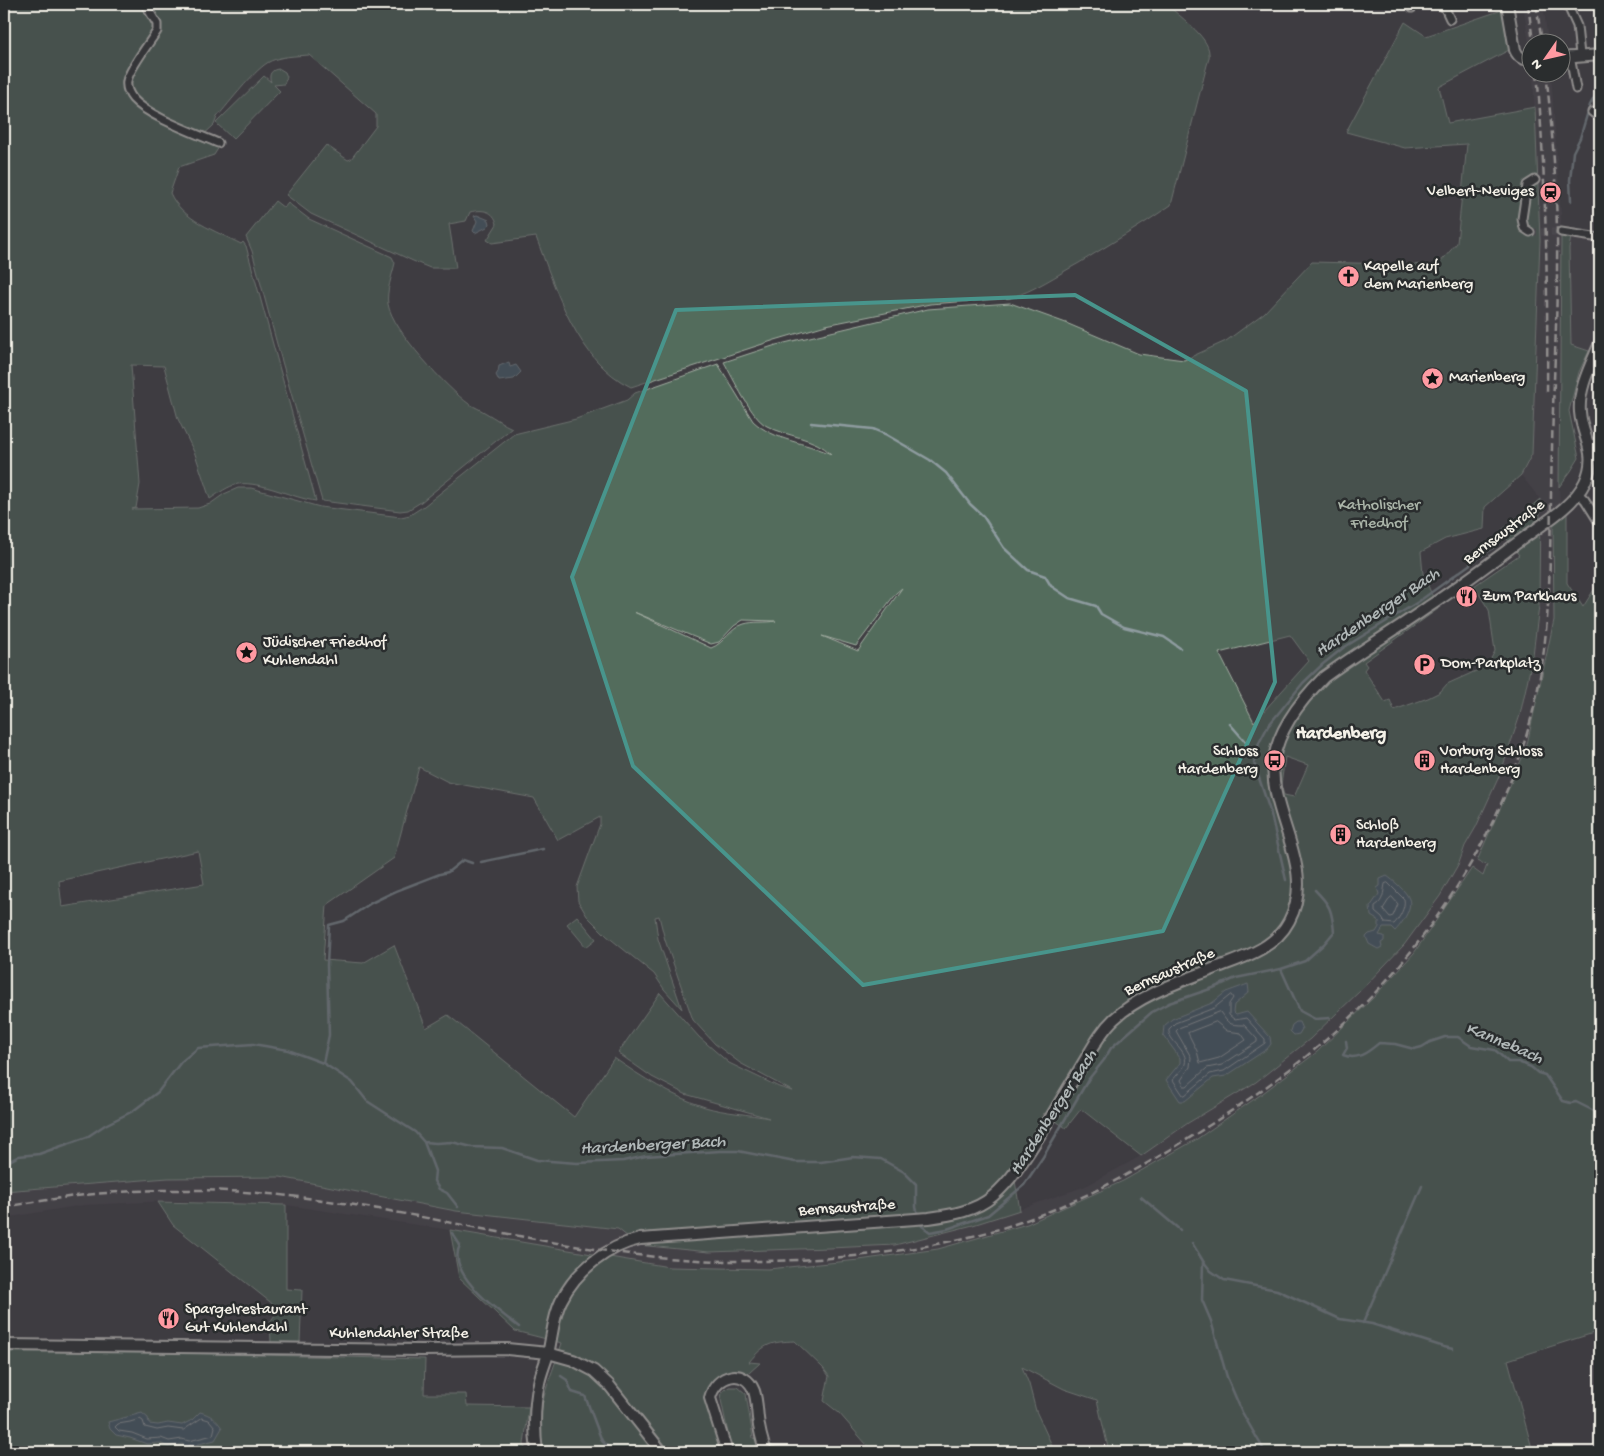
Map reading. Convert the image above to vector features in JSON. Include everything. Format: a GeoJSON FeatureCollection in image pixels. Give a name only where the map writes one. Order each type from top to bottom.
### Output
{"type":"FeatureCollection","features":[{"type":"Feature","properties":{"kind":"main road"},"geometry":{"type":"LineString","coordinates":[[1507,4],[1515,50],[1522,59]]}},
{"type":"Feature","properties":{"kind":"main road"},"geometry":{"type":"LineString","coordinates":[[1572,57],[1600,55]]}},
{"type":"Feature","properties":{"kind":"main road","name":"Bernsaustraße"},"geometry":{"type":"LineString","coordinates":[[537,1452],[534,1433],[534,1409],[560,1302],[579,1275],[608,1251],[626,1242],[640,1239],[929,1218],[960,1212],[979,1205],[992,1197],[1021,1165],[1102,1033],[1124,1010],[1140,1000],[1263,948],[1276,939],[1289,921],[1296,902],[1298,886],[1297,866],[1274,784],[1274,762],[1282,733],[1307,694],[1324,677],[1474,575],[1554,515],[1578,493],[1589,468],[1589,446],[1581,418],[1580,401],[1587,375],[1600,344]]}},
{"type":"Feature","properties":{"kind":"main road","name":"Kuhlendahler Straße"},"geometry":{"type":"LineString","coordinates":[[4,1345],[422,1350],[507,1349],[548,1353],[573,1360],[594,1371],[609,1385],[662,1452]]}},
{"type":"Feature","properties":{"kind":"main road"},"geometry":{"type":"LineString","coordinates":[[727,1452],[710,1398],[718,1382],[728,1377],[738,1377],[745,1380],[754,1392],[760,1434],[766,1452]]}},
{"type":"Feature","properties":{"kind":"street"},"geometry":{"type":"LineString","coordinates":[[145,4],[157,24],[157,31],[129,75],[127,88],[131,96],[148,110],[218,143]]}},
{"type":"Feature","properties":{"kind":"street"},"geometry":{"type":"LineString","coordinates":[[1443,4],[1450,18]]}},
{"type":"Feature","properties":{"kind":"street"},"geometry":{"type":"LineString","coordinates":[[1567,4],[1577,26],[1572,48]]}},
{"type":"Feature","properties":{"kind":"street"},"geometry":{"type":"LineString","coordinates":[[1572,68],[1576,89]]}},
{"type":"Feature","properties":{"kind":"street"},"geometry":{"type":"LineString","coordinates":[[1592,112],[1600,118]]}},
{"type":"Feature","properties":{"kind":"street"},"geometry":{"type":"LineString","coordinates":[[1530,232],[1524,228],[1522,219],[1527,185],[1535,180]]}},
{"type":"Feature","properties":{"kind":"street"},"geometry":{"type":"LineString","coordinates":[[1561,232],[1600,238]]}},
{"type":"Feature","properties":{"kind":"street"},"geometry":{"type":"LineString","coordinates":[[1589,446],[1600,440]]}},
{"type":"Feature","properties":{"kind":"street"},"geometry":{"type":"LineString","coordinates":[[1578,493],[1585,500],[1600,524]]}},
{"type":"Feature","properties":{"kind":"highlighted area"},"geometry":{"type":"Polygon","coordinates":[[[1075,295],[1246,391],[1275,682],[1163,931],[863,985],[633,766],[572,577],[676,310],[1075,295]]]}},
{"type":"Feature","properties":{"kind":"shaded area"},"geometry":{"type":"Polygon","coordinates":[[[1523,4],[1542,4],[1547,32],[1527,32],[1523,4]]]}},
{"type":"Feature","properties":{"kind":"shaded area"},"geometry":{"type":"Polygon","coordinates":[[[1533,82],[1552,82],[1561,215],[1559,487],[1561,517],[1553,522],[1554,620],[1526,749],[1477,861],[1487,865],[1483,876],[1472,868],[1414,952],[1373,998],[1317,1052],[1197,1139],[1123,1181],[1027,1224],[938,1249],[859,1260],[768,1269],[669,1267],[450,1230],[280,1204],[167,1201],[83,1205],[4,1218],[4,1191],[168,1178],[280,1177],[456,1211],[618,1229],[638,1245],[709,1252],[974,1225],[1086,1186],[1141,1156],[1188,1123],[1256,1082],[1310,1039],[1404,945],[1440,896],[1459,863],[1520,715],[1533,655],[1539,606],[1540,499],[1521,475],[1532,454],[1540,240],[1533,82]]]}},
{"type":"Feature","properties":{"kind":"shaded area"},"geometry":{"type":"Polygon","coordinates":[[[1571,237],[1600,243],[1600,326],[1589,351],[1571,345],[1569,248],[1571,237]]]}},
{"type":"Feature","properties":{"kind":"green space","name":"Katholischer Friedhof"},"geometry":{"type":"Polygon","coordinates":[[[4,4],[1166,4],[1192,26],[1204,40],[1208,47],[1209,58],[1171,205],[1137,228],[1037,287],[1010,298],[930,304],[826,325],[631,387],[612,375],[596,360],[582,342],[561,301],[536,237],[492,243],[487,240],[497,224],[493,216],[483,211],[470,212],[466,221],[449,224],[456,268],[430,268],[311,214],[286,195],[326,145],[348,160],[351,159],[376,126],[376,114],[309,55],[282,58],[267,63],[248,81],[217,117],[214,125],[200,138],[219,147],[214,155],[179,167],[170,193],[175,202],[191,218],[241,244],[243,242],[246,246],[316,501],[267,487],[247,484],[231,486],[210,499],[195,454],[178,419],[164,366],[131,365],[140,484],[136,508],[132,509],[198,508],[210,504],[224,494],[238,488],[251,488],[320,507],[401,517],[410,515],[424,506],[514,434],[576,419],[627,400],[635,393],[718,364],[753,421],[761,428],[780,437],[831,454],[817,444],[775,430],[761,422],[743,397],[724,362],[776,345],[928,309],[1010,303],[1066,323],[1139,354],[1184,360],[1226,341],[1264,313],[1312,262],[1438,265],[1457,243],[1467,144],[1405,148],[1346,132],[1405,22],[1426,36],[1502,10],[1509,50],[1439,87],[1448,123],[1535,107],[1540,240],[1532,454],[1521,475],[1485,507],[1484,529],[1445,539],[1421,552],[1423,574],[1438,609],[1364,662],[1367,666],[1364,670],[1385,702],[1390,700],[1394,710],[1428,698],[1440,692],[1447,684],[1487,666],[1495,651],[1489,610],[1474,586],[1519,555],[1501,531],[1540,499],[1539,606],[1533,655],[1520,715],[1501,772],[1476,827],[1465,846],[1459,863],[1440,896],[1404,945],[1362,989],[1310,1039],[1256,1082],[1188,1123],[1141,1156],[1081,1109],[1066,1128],[1044,1113],[1018,1163],[1015,1181],[1020,1210],[973,1225],[895,1245],[709,1252],[638,1245],[618,1229],[456,1211],[280,1177],[168,1178],[4,1191],[4,4]],[[902,588],[896,593],[856,646],[822,636],[858,651],[902,588]],[[634,612],[711,648],[716,646],[739,626],[776,621],[743,620],[734,626],[719,642],[711,644],[634,612]],[[1290,635],[1219,653],[1254,722],[1309,661],[1290,635]],[[1285,757],[1281,785],[1284,795],[1294,797],[1308,765],[1285,757]],[[419,767],[394,858],[327,905],[323,960],[363,963],[394,945],[426,1028],[448,1015],[574,1117],[614,1058],[658,1086],[693,1103],[721,1111],[769,1118],[685,1094],[652,1077],[618,1053],[660,993],[699,1037],[729,1063],[779,1087],[792,1091],[740,1063],[715,1044],[693,1020],[665,940],[659,916],[655,917],[658,939],[682,1009],[664,989],[654,974],[607,936],[587,916],[578,901],[577,887],[600,824],[600,817],[558,840],[534,798],[448,782],[419,767]],[[198,851],[59,881],[62,907],[204,884],[198,851]]]}},
{"type":"Feature","properties":{"kind":"green space"},"geometry":{"type":"Polygon","coordinates":[[[280,69],[285,72],[287,77],[284,84],[274,85],[280,91],[233,139],[216,123],[264,76],[271,82],[271,73],[274,70],[280,69]]]}},
{"type":"Feature","properties":{"kind":"green space"},"geometry":{"type":"Polygon","coordinates":[[[275,201],[284,208],[288,203],[309,219],[392,257],[395,263],[389,289],[388,304],[399,328],[422,358],[448,386],[469,404],[512,428],[421,502],[408,510],[400,511],[322,501],[252,251],[246,237],[275,201]]]}},
{"type":"Feature","properties":{"kind":"green space"},"geometry":{"type":"Polygon","coordinates":[[[1561,236],[1571,237],[1569,248],[1571,345],[1589,351],[1579,372],[1569,411],[1579,458],[1559,487],[1561,236]]]}},
{"type":"Feature","properties":{"kind":"green space"},"geometry":{"type":"Polygon","coordinates":[[[1567,512],[1567,583],[1583,607],[1600,580],[1600,1331],[1508,1360],[1533,1452],[1109,1452],[1097,1400],[1064,1389],[1022,1367],[1029,1384],[1036,1411],[1055,1452],[873,1452],[839,1413],[824,1401],[829,1376],[795,1341],[774,1343],[764,1347],[749,1362],[760,1363],[749,1373],[726,1373],[708,1407],[721,1452],[671,1452],[634,1406],[630,1421],[655,1452],[544,1452],[540,1423],[541,1410],[562,1343],[515,1331],[459,1278],[450,1230],[669,1267],[768,1269],[859,1260],[938,1249],[1027,1224],[1123,1181],[1197,1139],[1317,1052],[1373,998],[1414,953],[1472,868],[1483,876],[1487,865],[1477,861],[1526,749],[1554,620],[1553,522],[1567,512]]]}},
{"type":"Feature","properties":{"kind":"green space"},"geometry":{"type":"Polygon","coordinates":[[[577,916],[596,939],[586,947],[567,924],[577,916]]]}},
{"type":"Feature","properties":{"kind":"green space"},"geometry":{"type":"Polygon","coordinates":[[[158,1202],[286,1205],[286,1289],[302,1290],[300,1343],[271,1343],[270,1322],[279,1309],[173,1225],[158,1202]]]}},
{"type":"Feature","properties":{"kind":"green space"},"geometry":{"type":"Polygon","coordinates":[[[95,1351],[425,1359],[424,1394],[466,1394],[467,1406],[529,1407],[524,1444],[526,1452],[4,1452],[4,1352],[95,1351]]]}},
{"type":"Feature","properties":{"kind":"green space"},"geometry":{"type":"Polygon","coordinates":[[[729,1387],[738,1387],[746,1394],[753,1438],[787,1452],[732,1452],[721,1400],[722,1392],[729,1387]]]}},
{"type":"Feature","properties":{"kind":"water"},"geometry":{"type":"Polygon","coordinates":[[[477,215],[489,220],[490,224],[475,233],[473,231],[477,221],[474,216],[477,215]]]}},
{"type":"Feature","properties":{"kind":"water"},"geometry":{"type":"Polygon","coordinates":[[[509,362],[510,367],[516,365],[521,372],[514,379],[499,381],[496,375],[499,366],[509,362]]]}},
{"type":"Feature","properties":{"kind":"water"},"geometry":{"type":"Polygon","coordinates":[[[1387,876],[1406,893],[1410,903],[1403,921],[1395,931],[1392,928],[1383,928],[1379,935],[1384,936],[1384,941],[1381,943],[1382,947],[1378,949],[1369,944],[1366,937],[1376,932],[1379,927],[1379,921],[1371,916],[1370,907],[1379,894],[1377,888],[1380,886],[1380,879],[1387,876]]]}},
{"type":"Feature","properties":{"kind":"water"},"geometry":{"type":"Polygon","coordinates":[[[1248,984],[1249,992],[1234,1005],[1233,1012],[1236,1015],[1247,1012],[1270,1037],[1271,1044],[1267,1049],[1226,1076],[1213,1078],[1185,1101],[1180,1101],[1166,1080],[1180,1063],[1180,1058],[1163,1035],[1164,1026],[1172,1019],[1212,1003],[1226,992],[1248,984]]]}},
{"type":"Feature","properties":{"kind":"water"},"geometry":{"type":"Polygon","coordinates":[[[1299,1022],[1302,1029],[1299,1034],[1294,1035],[1290,1031],[1292,1025],[1299,1022]]]}},
{"type":"Feature","properties":{"kind":"water"},"geometry":{"type":"Polygon","coordinates":[[[200,1412],[213,1418],[222,1428],[215,1440],[187,1447],[182,1444],[168,1447],[160,1443],[147,1444],[116,1435],[110,1429],[108,1422],[142,1413],[148,1418],[149,1424],[168,1423],[182,1425],[192,1420],[200,1412]]]}},
{"type":"Feature","properties":{"kind":"waterway","name":"Hardenberger Bach"},"geometry":{"type":"LineString","coordinates":[[1571,201],[1570,180],[1573,152],[1580,138],[1590,105],[1600,87]]}},
{"type":"Feature","properties":{"kind":"waterway"},"geometry":{"type":"LineString","coordinates":[[811,423],[873,429],[930,460],[946,473],[970,504],[983,516],[1004,548],[1028,570],[1045,576],[1051,586],[1069,598],[1096,606],[1101,614],[1124,627],[1164,637],[1180,648]]}},
{"type":"Feature","properties":{"kind":"waterway","name":"Hardenberger Bach"},"geometry":{"type":"LineString","coordinates":[[1286,880],[1271,814],[1254,763],[1259,743],[1268,726],[1303,683],[1343,648],[1418,602],[1498,544]]}},
{"type":"Feature","properties":{"kind":"waterway"},"geometry":{"type":"LineString","coordinates":[[1230,724],[1256,754]]}},
{"type":"Feature","properties":{"kind":"waterway"},"geometry":{"type":"LineString","coordinates":[[481,862],[543,849]]}},
{"type":"Feature","properties":{"kind":"waterway"},"geometry":{"type":"LineString","coordinates":[[323,1063],[329,1035],[327,965],[329,925],[344,921],[371,903],[396,891],[448,872],[463,860],[472,863]]}},
{"type":"Feature","properties":{"kind":"waterway","name":"Hardenberger Bach"},"geometry":{"type":"LineString","coordinates":[[920,1220],[922,1226],[930,1232],[947,1229],[988,1215],[1024,1185],[1043,1157],[1088,1080],[1111,1048],[1152,1012],[1169,1003],[1236,978],[1281,969],[1305,961],[1334,932],[1329,908],[1315,890]]}},
{"type":"Feature","properties":{"kind":"waterway","name":"Kannebach"},"geometry":{"type":"LineString","coordinates":[[1281,969],[1300,1011],[1315,1019],[1330,1018]]}},
{"type":"Feature","properties":{"kind":"waterway","name":"Kannebach"},"geometry":{"type":"LineString","coordinates":[[1346,1041],[1347,1048],[1343,1055],[1353,1057],[1367,1052],[1379,1043],[1395,1044],[1414,1049],[1445,1037],[1458,1037],[1471,1046],[1495,1050],[1508,1062],[1518,1062],[1531,1067],[1538,1073],[1545,1075],[1563,1101],[1576,1102],[1600,1114]]}},
{"type":"Feature","properties":{"kind":"waterway","name":"Hardenberger Bach"},"geometry":{"type":"LineString","coordinates":[[4,1164],[19,1156],[39,1154],[87,1137],[105,1125],[133,1111],[158,1092],[181,1062],[198,1048],[253,1044],[288,1050],[323,1063],[352,1082],[367,1101],[415,1132],[424,1142],[452,1142],[472,1147],[502,1148],[537,1160],[577,1163],[623,1161],[646,1156],[720,1151],[738,1151],[795,1162],[821,1162],[853,1157],[881,1159],[904,1172],[916,1184],[918,1215]]}},
{"type":"Feature","properties":{"kind":"waterway"},"geometry":{"type":"LineString","coordinates":[[424,1142],[435,1171],[434,1181],[439,1189],[447,1193],[458,1207]]}},
{"type":"Feature","properties":{"kind":"waterway"},"geometry":{"type":"LineString","coordinates":[[1363,1323],[1422,1186]]}},
{"type":"Feature","properties":{"kind":"waterway"},"geometry":{"type":"LineString","coordinates":[[1141,1197],[1180,1230]]}},
{"type":"Feature","properties":{"kind":"waterway"},"geometry":{"type":"LineString","coordinates":[[452,1233],[460,1245],[457,1256],[460,1268],[467,1280],[488,1302],[519,1327]]}},
{"type":"Feature","properties":{"kind":"waterway"},"geometry":{"type":"LineString","coordinates":[[1192,1243],[1203,1261],[1202,1300],[1211,1321],[1227,1377],[1242,1412],[1265,1452]]}},
{"type":"Feature","properties":{"kind":"waterway"},"geometry":{"type":"LineString","coordinates":[[1203,1261],[1211,1271],[1224,1280],[1277,1290],[1340,1319],[1372,1324],[1453,1349]]}},
{"type":"Feature","properties":{"kind":"waterway"},"geometry":{"type":"LineString","coordinates":[[561,1376],[567,1380],[572,1392],[585,1396],[602,1441],[611,1452]]}},
{"type":"Feature","properties":{"kind":"waterway"},"geometry":{"type":"LineString","coordinates":[[190,1446],[192,1452]]}},
{"type":"Feature","properties":{"kind":"tunnel"},"geometry":{"type":"LineString","coordinates":[[1530,232],[1561,232]]}},
{"type":"Feature","properties":{"kind":"railway"},"geometry":{"type":"LineString","coordinates":[[1528,4],[1532,32]]}},
{"type":"Feature","properties":{"kind":"railway"},"geometry":{"type":"LineString","coordinates":[[1536,4],[1540,32]]}},
{"type":"Feature","properties":{"kind":"railway"},"geometry":{"type":"LineString","coordinates":[[1538,82],[1546,233],[1547,394]]}},
{"type":"Feature","properties":{"kind":"railway"},"geometry":{"type":"LineString","coordinates":[[4,1207],[76,1196],[121,1192],[167,1190],[235,1191],[317,1199],[375,1208],[550,1242],[668,1258],[760,1261],[860,1255],[927,1246],[992,1231],[1073,1201],[1124,1176],[1199,1132],[1281,1076],[1312,1052],[1362,1007],[1395,971],[1454,892],[1479,850],[1500,806],[1518,761],[1532,715],[1544,649],[1549,583],[1556,312],[1556,194],[1547,82]]}},
{"type":"Feature","properties":{"kind":"place","name":"Velbert-Neviges"},"geometry":{"type":"Point","coordinates":[1550,192]}},
{"type":"Feature","properties":{"kind":"place","name":"Kapelle auf dem Marienberg"},"geometry":{"type":"Point","coordinates":[1348,276]}},
{"type":"Feature","properties":{"kind":"place","name":"Marienberg"},"geometry":{"type":"Point","coordinates":[1433,378]}},
{"type":"Feature","properties":{"kind":"place","name":"Zum Parkhaus"},"geometry":{"type":"Point","coordinates":[1466,597]}},
{"type":"Feature","properties":{"kind":"place","name":"Jüdischer Friedhof Kuhlendahl"},"geometry":{"type":"Point","coordinates":[247,652]}},
{"type":"Feature","properties":{"kind":"place","name":"Dom-Parkplatz"},"geometry":{"type":"Point","coordinates":[1425,664]}},
{"type":"Feature","properties":{"kind":"place","name":"Schloss Hardenberg"},"geometry":{"type":"Point","coordinates":[1274,761]}},
{"type":"Feature","properties":{"kind":"place","name":"Vorburg Schloss Hardenberg"},"geometry":{"type":"Point","coordinates":[1424,761]}},
{"type":"Feature","properties":{"kind":"place","name":"Schloß Hardenberg"},"geometry":{"type":"Point","coordinates":[1340,835]}},
{"type":"Feature","properties":{"kind":"place","name":"Spargelrestaurant Gut Kuhlendahl"},"geometry":{"type":"Point","coordinates":[169,1319]}},
{"type":"Feature","properties":{"kind":"district","name":"Hardenberg"},"geometry":{"type":"Point","coordinates":[1341,734]}}]}
